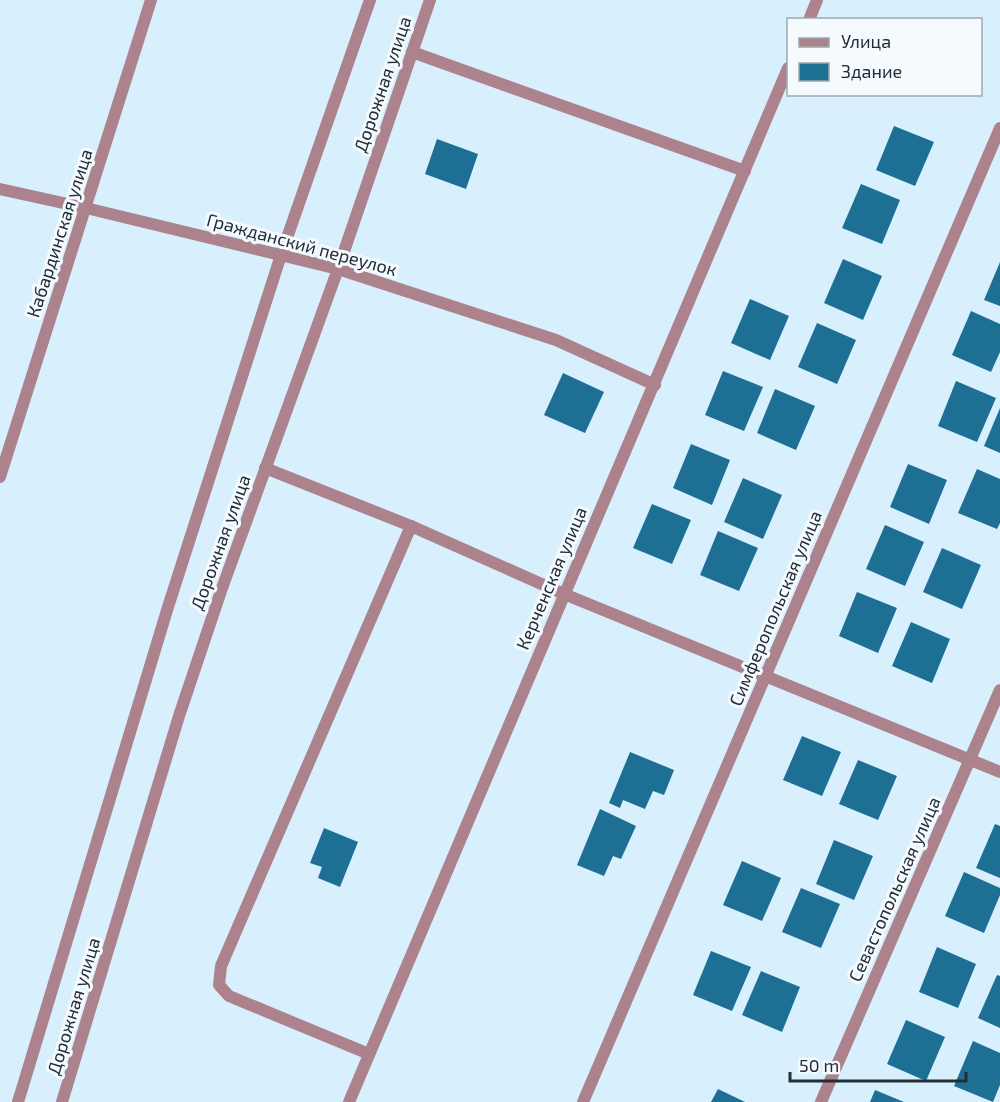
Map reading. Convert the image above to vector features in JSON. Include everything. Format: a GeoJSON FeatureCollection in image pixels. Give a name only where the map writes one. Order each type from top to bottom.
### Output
{"type":"FeatureCollection","features":[{"type":"Feature","properties":{"kind":"street","name":"Кабардинская улица"},"geometry":{"type":"LineString","coordinates":[[0,477],[151,0]]}},
{"type":"Feature","properties":{"kind":"street","name":"Дорожная улица"},"geometry":{"type":"LineString","coordinates":[[18,1102],[168,607],[281,255],[370,0]]}},
{"type":"Feature","properties":{"kind":"street","name":"Дорожная улица"},"geometry":{"type":"LineString","coordinates":[[62,1102],[179,716],[221,591],[338,269],[430,0]]}},
{"type":"Feature","properties":{"kind":"street"},"geometry":{"type":"LineString","coordinates":[[810,18],[817,0]]}},
{"type":"Feature","properties":{"kind":"street"},"geometry":{"type":"LineString","coordinates":[[412,52],[745,171]]}},
{"type":"Feature","properties":{"kind":"street","name":"Керченская улица"},"geometry":{"type":"LineString","coordinates":[[348,1102],[787,73]]}},
{"type":"Feature","properties":{"kind":"street","name":"Симферопольская улица"},"geometry":{"type":"LineString","coordinates":[[583,1102],[1000,128]]}},
{"type":"Feature","properties":{"kind":"street","name":"Гражданский переулок"},"geometry":{"type":"LineString","coordinates":[[0,189],[338,269],[556,340],[655,385]]}},
{"type":"Feature","properties":{"kind":"street"},"geometry":{"type":"LineString","coordinates":[[265,468],[411,526],[564,594],[1000,772]]}},
{"type":"Feature","properties":{"kind":"street"},"geometry":{"type":"LineString","coordinates":[[369,1054],[229,996],[219,985],[221,966],[411,526]]}},
{"type":"Feature","properties":{"kind":"street","name":"Севастопольская улица"},"geometry":{"type":"LineString","coordinates":[[821,1102],[1000,690]]}},
{"type":"Feature","properties":{"kind":"building"},"geometry":{"type":"Polygon","coordinates":[[[894,126],[934,142],[915,186],[876,170],[894,126]]]}},
{"type":"Feature","properties":{"kind":"building"},"geometry":{"type":"Polygon","coordinates":[[[437,139],[478,154],[466,189],[425,174],[437,139]]]}},
{"type":"Feature","properties":{"kind":"building"},"geometry":{"type":"Polygon","coordinates":[[[861,184],[900,200],[882,244],[842,228],[861,184]]]}},
{"type":"Feature","properties":{"kind":"building"},"geometry":{"type":"Polygon","coordinates":[[[843,259],[882,276],[863,320],[824,303],[843,259]]]}},
{"type":"Feature","properties":{"kind":"building"},"geometry":{"type":"Polygon","coordinates":[[[1000,262],[1000,306],[984,300],[1000,262]]]}},
{"type":"Feature","properties":{"kind":"building"},"geometry":{"type":"Polygon","coordinates":[[[750,299],[789,316],[770,360],[731,343],[750,299]]]}},
{"type":"Feature","properties":{"kind":"building"},"geometry":{"type":"Polygon","coordinates":[[[971,311],[1000,324],[1000,352],[991,372],[952,355],[971,311]]]}},
{"type":"Feature","properties":{"kind":"building"},"geometry":{"type":"Polygon","coordinates":[[[817,323],[856,340],[837,384],[798,367],[817,323]]]}},
{"type":"Feature","properties":{"kind":"building"},"geometry":{"type":"Polygon","coordinates":[[[723,371],[763,387],[744,431],[705,415],[723,371]]]}},
{"type":"Feature","properties":{"kind":"building"},"geometry":{"type":"Polygon","coordinates":[[[563,373],[604,392],[585,433],[544,415],[563,373]]]}},
{"type":"Feature","properties":{"kind":"building"},"geometry":{"type":"Polygon","coordinates":[[[956,381],[996,398],[977,442],[938,426],[956,381]]]}},
{"type":"Feature","properties":{"kind":"building"},"geometry":{"type":"Polygon","coordinates":[[[775,389],[815,406],[796,450],[757,433],[775,389]]]}},
{"type":"Feature","properties":{"kind":"building"},"geometry":{"type":"Polygon","coordinates":[[[1000,408],[1000,453],[984,446],[1000,408]]]}},
{"type":"Feature","properties":{"kind":"building"},"geometry":{"type":"Polygon","coordinates":[[[691,444],[730,460],[712,505],[673,488],[691,444]]]}},
{"type":"Feature","properties":{"kind":"building"},"geometry":{"type":"Polygon","coordinates":[[[908,464],[947,480],[929,524],[890,507],[908,464]]]}},
{"type":"Feature","properties":{"kind":"building"},"geometry":{"type":"Polygon","coordinates":[[[977,469],[1000,479],[1000,523],[997,529],[958,513],[977,469]]]}},
{"type":"Feature","properties":{"kind":"building"},"geometry":{"type":"Polygon","coordinates":[[[743,478],[782,495],[763,539],[724,522],[743,478]]]}},
{"type":"Feature","properties":{"kind":"building"},"geometry":{"type":"Polygon","coordinates":[[[652,504],[691,520],[672,564],[633,548],[652,504]]]}},
{"type":"Feature","properties":{"kind":"building"},"geometry":{"type":"Polygon","coordinates":[[[885,525],[924,542],[905,586],[866,569],[885,525]]]}},
{"type":"Feature","properties":{"kind":"building"},"geometry":{"type":"Polygon","coordinates":[[[718,531],[758,548],[739,591],[700,575],[718,531]]]}},
{"type":"Feature","properties":{"kind":"building"},"geometry":{"type":"Polygon","coordinates":[[[942,548],[981,565],[962,609],[923,592],[942,548]]]}},
{"type":"Feature","properties":{"kind":"building"},"geometry":{"type":"Polygon","coordinates":[[[857,592],[897,608],[878,653],[839,636],[857,592]]]}},
{"type":"Feature","properties":{"kind":"building"},"geometry":{"type":"Polygon","coordinates":[[[911,622],[950,639],[932,683],[892,666],[911,622]]]}},
{"type":"Feature","properties":{"kind":"building"},"geometry":{"type":"Polygon","coordinates":[[[802,736],[841,752],[822,796],[783,780],[802,736]]]}},
{"type":"Feature","properties":{"kind":"building"},"geometry":{"type":"Polygon","coordinates":[[[630,752],[674,770],[664,795],[653,791],[645,809],[623,800],[620,808],[609,803],[630,752]]]}},
{"type":"Feature","properties":{"kind":"building"},"geometry":{"type":"Polygon","coordinates":[[[858,760],[897,776],[878,820],[839,804],[858,760]]]}},
{"type":"Feature","properties":{"kind":"building"},"geometry":{"type":"Polygon","coordinates":[[[600,809],[636,826],[621,859],[613,856],[604,876],[577,865],[600,809]]]}},
{"type":"Feature","properties":{"kind":"building"},"geometry":{"type":"Polygon","coordinates":[[[995,824],[1000,826],[1000,878],[976,868],[995,824]]]}},
{"type":"Feature","properties":{"kind":"building"},"geometry":{"type":"Polygon","coordinates":[[[324,828],[358,842],[340,887],[318,878],[322,867],[310,863],[324,828]]]}},
{"type":"Feature","properties":{"kind":"building"},"geometry":{"type":"Polygon","coordinates":[[[834,840],[873,856],[854,900],[816,884],[834,840]]]}},
{"type":"Feature","properties":{"kind":"building"},"geometry":{"type":"Polygon","coordinates":[[[742,861],[781,878],[762,921],[723,905],[742,861]]]}},
{"type":"Feature","properties":{"kind":"building"},"geometry":{"type":"Polygon","coordinates":[[[964,872],[1000,888],[1000,895],[984,933],[945,916],[964,872]]]}},
{"type":"Feature","properties":{"kind":"building"},"geometry":{"type":"Polygon","coordinates":[[[801,888],[840,904],[821,948],[782,932],[801,888]]]}},
{"type":"Feature","properties":{"kind":"building"},"geometry":{"type":"Polygon","coordinates":[[[937,947],[976,964],[958,1008],[919,992],[937,947]]]}},
{"type":"Feature","properties":{"kind":"building"},"geometry":{"type":"Polygon","coordinates":[[[711,951],[751,967],[732,1011],[693,995],[711,951]]]}},
{"type":"Feature","properties":{"kind":"building"},"geometry":{"type":"Polygon","coordinates":[[[761,971],[800,987],[782,1032],[742,1015],[761,971]]]}},
{"type":"Feature","properties":{"kind":"building"},"geometry":{"type":"Polygon","coordinates":[[[997,975],[1000,976],[1000,1028],[978,1018],[997,975]]]}},
{"type":"Feature","properties":{"kind":"building"},"geometry":{"type":"Polygon","coordinates":[[[906,1020],[945,1037],[926,1081],[887,1064],[906,1020]]]}},
{"type":"Feature","properties":{"kind":"building"},"geometry":{"type":"Polygon","coordinates":[[[973,1041],[1000,1053],[1000,1085],[993,1102],[954,1086],[973,1041]]]}},
{"type":"Feature","properties":{"kind":"building"},"geometry":{"type":"Polygon","coordinates":[[[718,1089],[745,1102],[711,1102],[718,1089]]]}},
{"type":"Feature","properties":{"kind":"building"},"geometry":{"type":"Polygon","coordinates":[[[875,1090],[904,1102],[870,1102],[875,1090]]]}}]}
